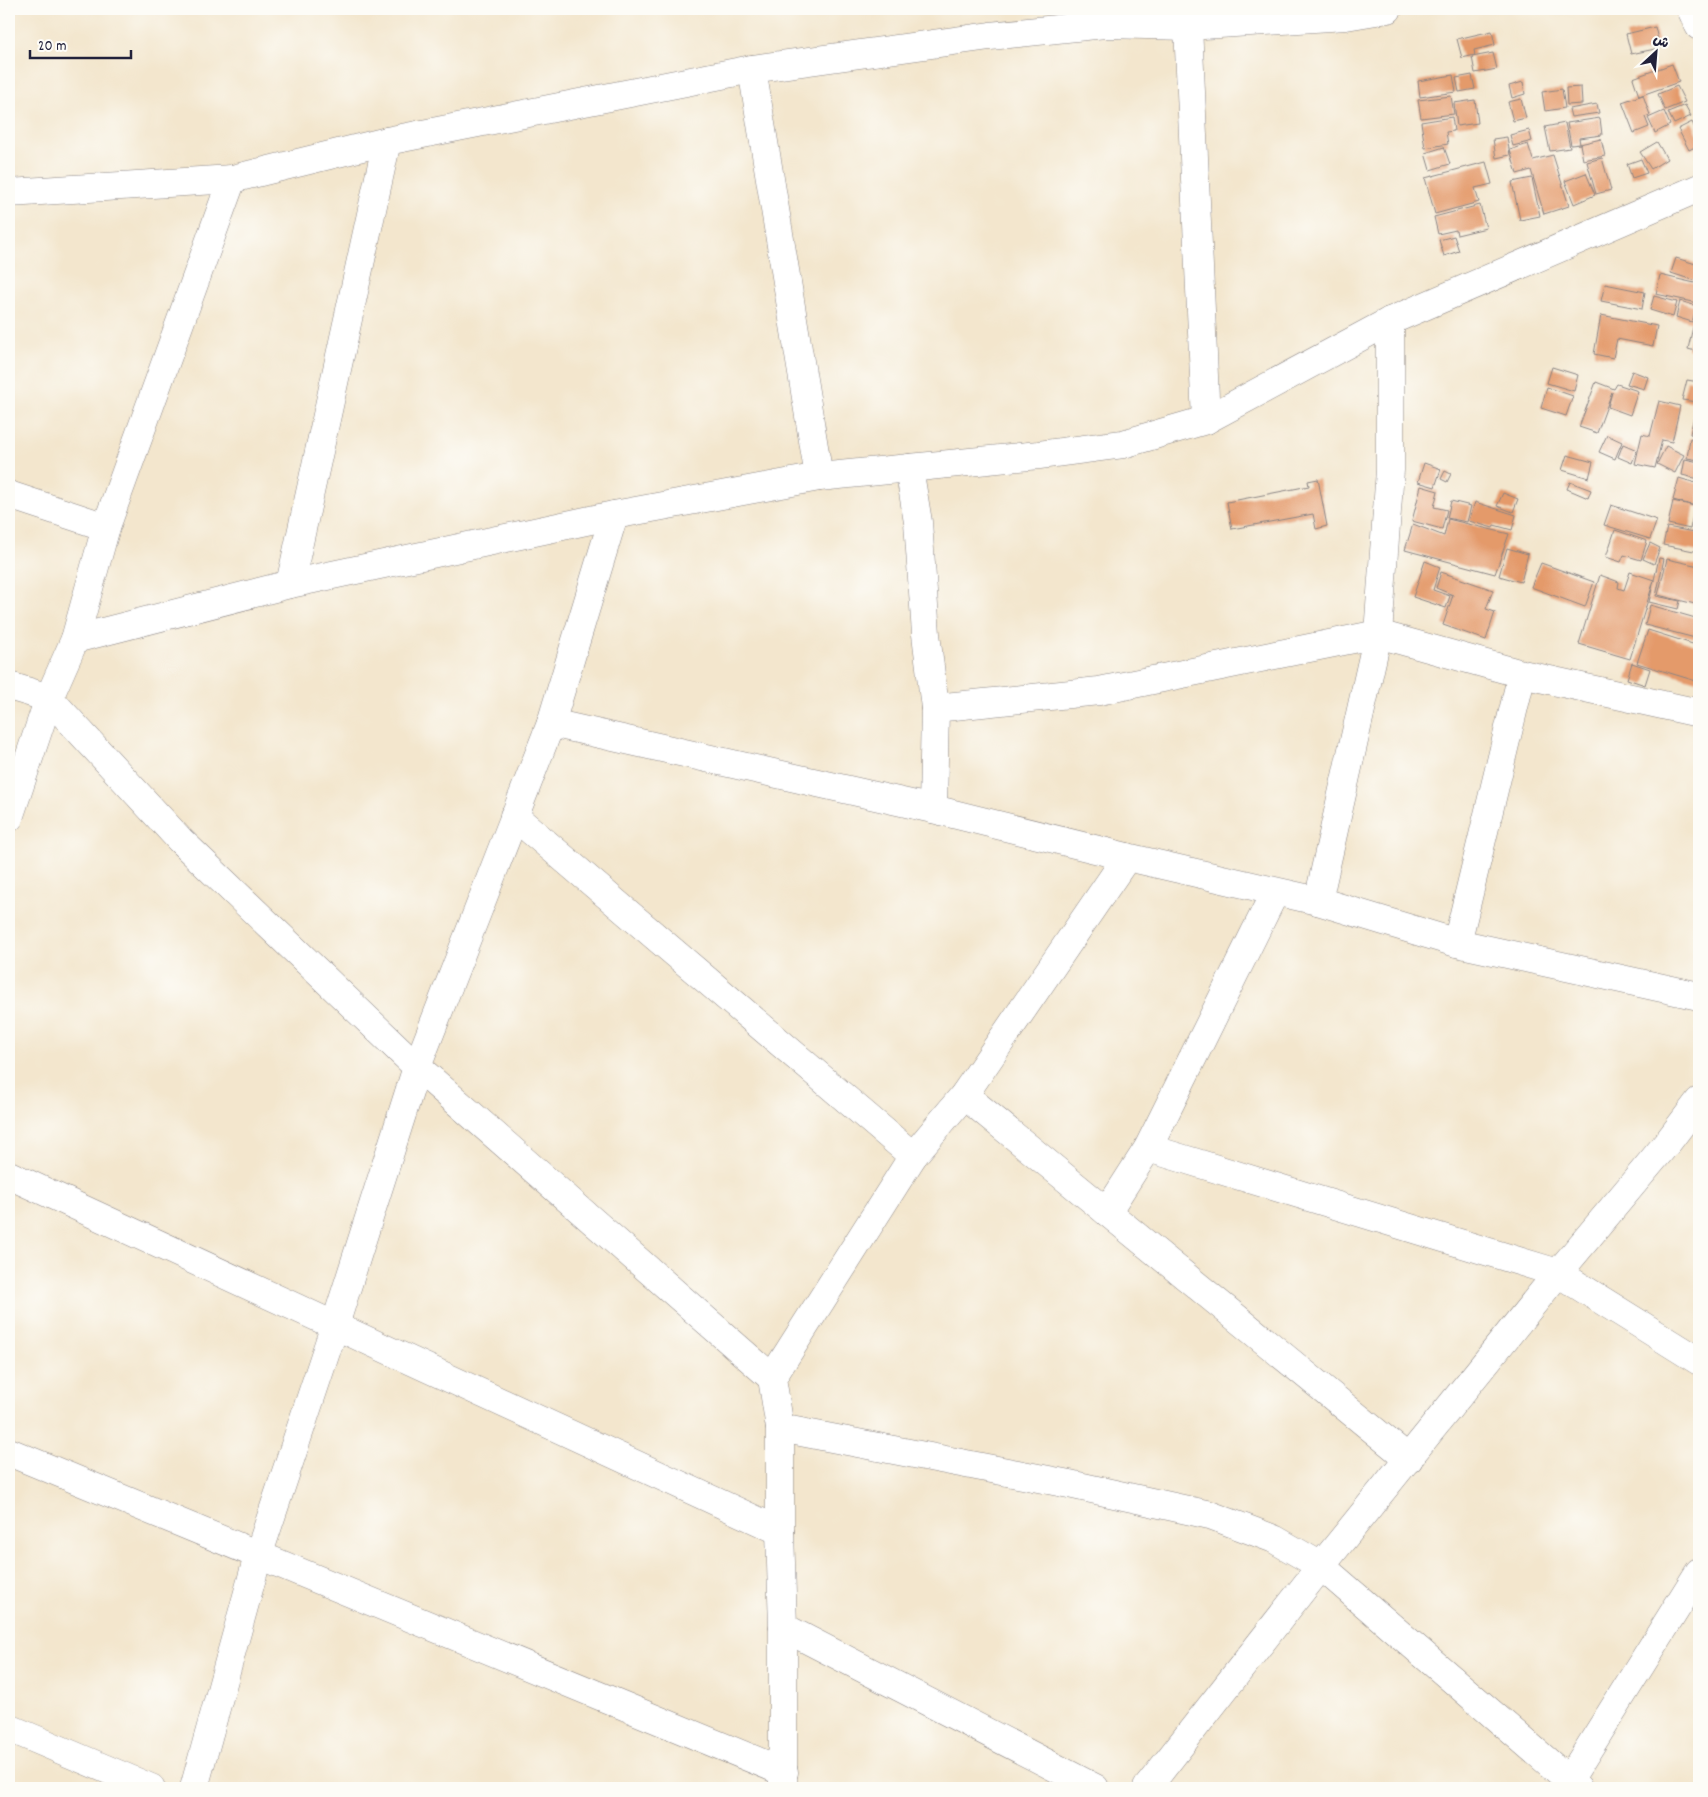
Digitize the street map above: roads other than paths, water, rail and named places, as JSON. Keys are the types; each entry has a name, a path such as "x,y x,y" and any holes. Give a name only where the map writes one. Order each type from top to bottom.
{"street":[{"path":"9,193 232,179 387,141 752,70 990,36 1105,24 1188,26 1346,16 1388,9"},
{"path":"1691,9 1699,26"},
{"path":"1188,26 1206,420"},
{"path":"752,70 819,477"},
{"path":"290,584 387,141"},
{"path":"9,818 49,698 75,639 106,527 232,179"},
{"path":"75,639 290,584 614,515 819,477 1039,455 1122,444 1206,420 1390,321 1699,188"},
{"path":"1318,900 1378,634 1390,470 1390,321"},
{"path":"909,468 918,522 926,634 935,708 933,809"},
{"path":"9,495 106,527"},
{"path":"194,1788 258,1556 335,1325 417,1067 551,723 614,515"},
{"path":"935,708 1099,690 1378,634 1522,674 1699,713"},
{"path":"1457,943 1522,674"},
{"path":"9,686 49,698 180,840 417,1067 772,1378 780,1428 783,1780 9,1452"},
{"path":"551,723 933,809 1274,892 1318,900 1457,943 1698,992"},
{"path":"514,816 912,1156"},
{"path":"772,1378 912,1156 964,1095 1127,857"},
{"path":"1107,1212 1148,1148 1274,892"},
{"path":"964,1095 1409,1459"},
{"path":"1147,1788 1321,1566 1558,1273 1668,1142 1699,1101"},
{"path":"1148,1148 1558,1273 1699,1361"},
{"path":"9,1175 780,1531"},
{"path":"780,1428 1069,1484 1210,1515 1274,1539 1321,1566 1573,1784 1699,1572"},
{"path":"783,1628 1096,1788"},
{"path":"9,1728 151,1788"}]}
